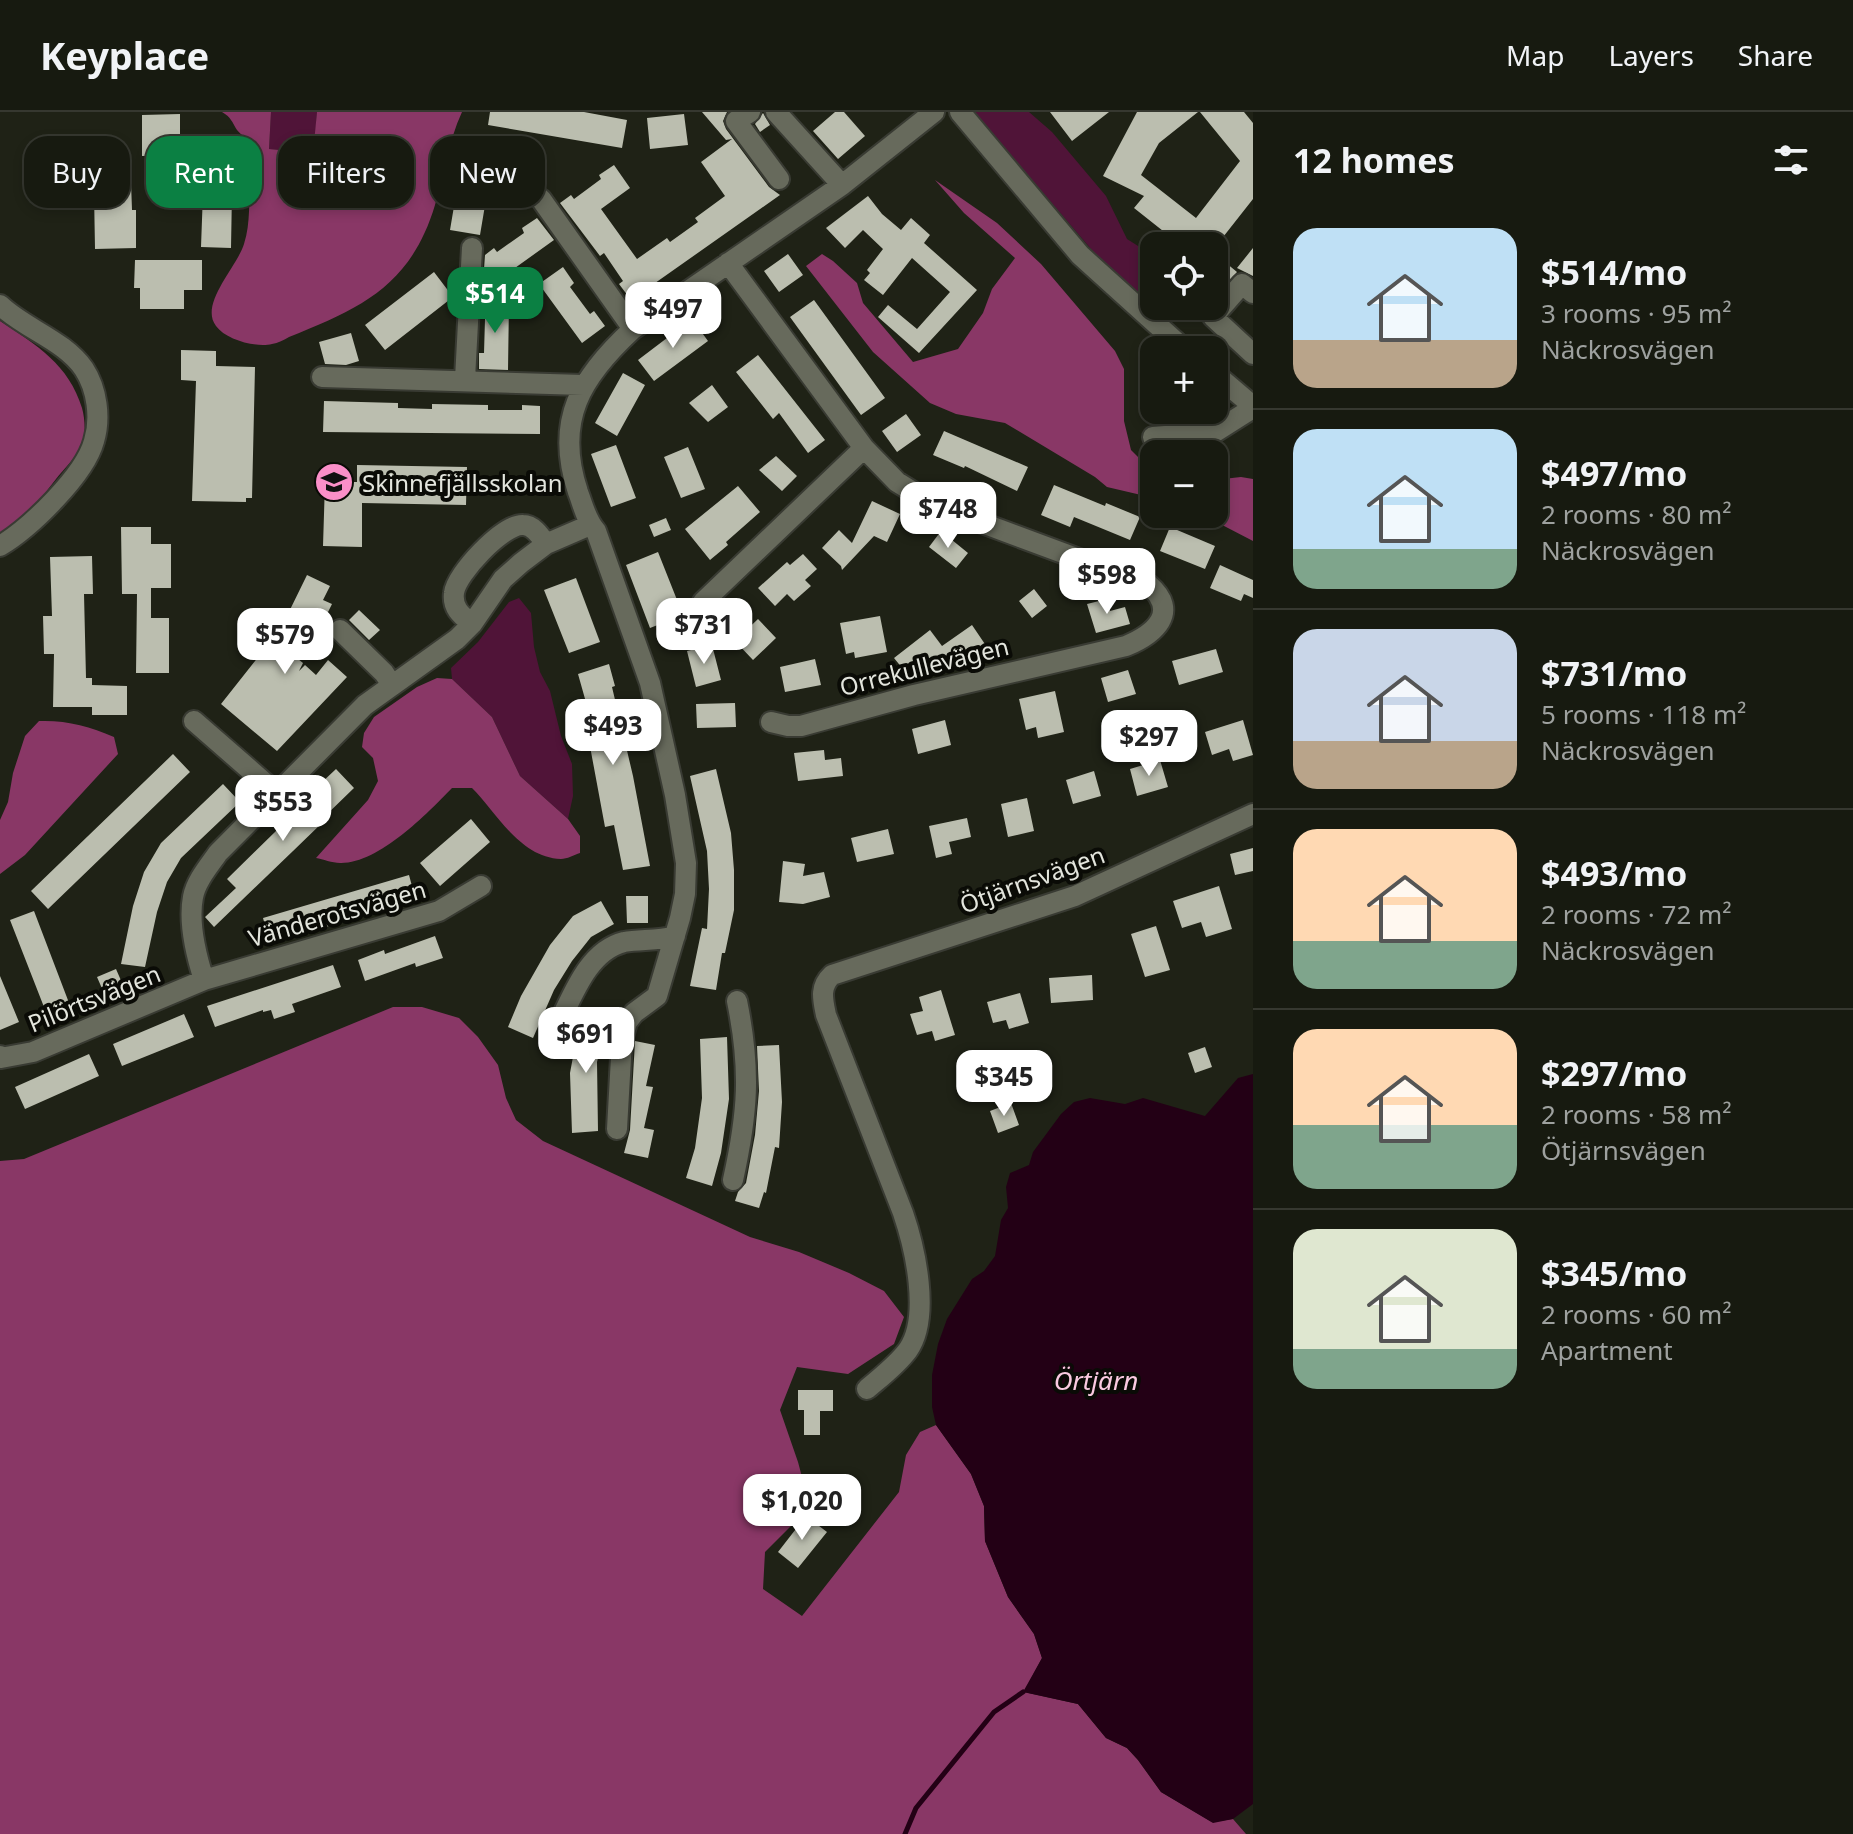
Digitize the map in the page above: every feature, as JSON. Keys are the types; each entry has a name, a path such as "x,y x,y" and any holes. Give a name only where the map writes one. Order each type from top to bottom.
{"street":[{"path":"750,112 736,121 779,179"},
{"path":"617,1129 622,1040 627,1022 634,1013 657,996 685,894 686,863 675,795 650,683 596,531 590,525 574,480 568,448 571,421 583,385 610,350 633,329 842,185 934,112"},
{"path":"960,112 1080,255 1170,336"},
{"path":"780,113 842,185"},
{"path":"545,205 633,329"},
{"path":"465,379 472,248"},
{"name":"Orrekullevägen","path":"728,263 864,448 897,482 923,498 1149,585 1160,595 1164,606 1161,620 1145,638 1126,646 914,695 801,726 771,722"},
{"path":"1253,293 1242,284 1213,317 1253,354"},
{"path":"0,305 15,320 63,348 83,367 97,404 97,422 94,441 85,461 41,514 17,536 0,546"},
{"path":"322,377 583,385"},
{"path":"1153,437 1215,432 1253,407 1228,385"},
{"path":"703,602 864,448"},
{"path":"472,624 457,612 454,591 462,576 490,544 523,524 534,528 546,544"},
{"path":"204,980 197,956 193,895 202,875 218,853 365,705 435,657 472,624 503,579 546,544 590,525"},
{"path":"340,630 384,673 392,685"},
{"path":"194,721 265,783 276,797"},
{"name":"Ötjärnsvägen","path":"867,1389 898,1363 911,1347 918,1316 918,1271 903,1213 826,1015 822,993 825,981 832,975 1075,896 1253,814"},
{"name":"Vänderotsvägen","path":"204,980 439,911 481,886"},
{"path":"558,1025 582,979 594,961 606,951 620,943 658,941 675,936"},
{"name":"Pilörtsvägen","path":"0,1057 33,1052 204,980"},
{"path":"733,1180 744,1128 748,1074 737,1001"}],"shaded area":[{"path":"222,112 271,112 269,149 278,150 278,208 414,208 414,136 315,136 317,112 462,112 453,136 430,136 430,208 434,208 425,232 398,274 361,304 266,345 242,342 227,335 216,326 212,317 216,296 244,244 249,208 262,208 262,136 243,136"},
{"path":"271,112 317,112 315,136 278,136 278,150 269,149"},
{"path":"974,112 1029,112 1052,132 1106,196 1127,239 1140,247 1140,297 1103,263"},
{"path":"935,180 997,223 1041,264 1115,351 1124,369 1124,421 1131,450 1140,459 1140,495 1107,487 1005,423 956,414 930,403 873,352 806,266 822,254 833,261 857,283 863,303 913,362 958,349 983,313 992,289 1015,258 964,213"},
{"path":"0,321 39,348 60,368 76,393 85,426 82,445 74,458 31,510 0,536"},
{"path":"1228,478 1253,479 1253,541 1228,528"},
{"path":"519,598 531,613 540,672 550,691 561,736 572,764 573,796 568,819 520,776 492,717 452,679 451,668 478,642 509,602"},
{"path":"437,678 452,679 492,717 520,776 568,819 580,836 580,853 561,859 533,851 510,832 472,788 452,788 386,847 355,861 340,863 316,858 368,800 378,781 373,758 362,747 364,733 374,717 417,687"},
{"path":"39,721 68,723 105,733 114,737 118,754 25,855 0,874 0,820 8,802 25,736"},
{"path":"393,1007 422,1007 459,1018 478,1037 498,1065 506,1098 516,1120 543,1141 750,1237 799,1252 849,1273 884,1291 904,1317 894,1344 848,1374 797,1367 780,1410 810,1507 765,1552 763,1589 802,1616 899,1492 906,1455 920,1432 936,1425 971,1474 984,1506 985,1541 1008,1597 1034,1634 1042,1658 1024,1692 1078,1704 1106,1738 1127,1748 1161,1792 1212,1822 1233,1819 1246,1834 0,1834 0,1161 24,1159"}],"water":[{"name":"Örtjärn","path":"1253,1074 1253,1804 1233,1819 1213,1823 1161,1792 1127,1748 1106,1738 1078,1704 1023,1692 1042,1658 1034,1634 1008,1597 985,1541 984,1506 971,1474 936,1425 932,1407 932,1375 947,1319 972,1279 984,1271 995,1256 1001,1220 1008,1208 1006,1187 1010,1173 1029,1165 1033,1152 1061,1114 1074,1102 1090,1098 1125,1104 1143,1098 1205,1116 1238,1078"}],"building":[{"path":"490,112 584,112 627,120 622,148 488,125"},
{"path":"702,112 727,112 723,121 726,129 769,187 780,195 631,300 619,284 623,281 604,253 600,256 560,203 571,195 574,199 614,165 630,188 601,209 637,259 667,238 670,242 698,222 695,218 725,196 701,162 732,139 726,140"},
{"path":"835,112 844,112 865,136 838,159 813,131"},
{"path":"1050,112 1109,112 1072,141"},
{"path":"1137,112 1198,112 1159,143 1141,175 1196,218 1240,161 1200,112 1244,112 1253,123 1253,199 1227,232 1164,232 1134,208 1144,196 1103,176"},
{"path":"763,113 770,125 760,132 755,124"},
{"path":"180,114 180,136 146,136 146,156 142,156 142,115"},
{"path":"684,114 688,145 650,149 647,118"},
{"path":"130,153 136,248 95,249 94,208 130,208"},
{"path":"868,196 882,214 901,230 911,218 930,235 924,243 977,290 919,353 878,317 888,305 917,329 950,292 912,258 883,295 864,280 870,273 867,270 883,249 863,230 845,248 826,228"},
{"path":"202,208 232,208 231,248 201,247"},
{"path":"454,208 485,208 480,235 450,230"},
{"path":"537,218 554,240 494,283 484,269 485,255 494,248 497,252 524,233 522,228"},
{"path":"1253,248 1253,276 1237,268"},
{"path":"788,254 803,275 779,292 764,271"},
{"path":"135,260 202,260 202,290 184,290 184,309 140,309 140,288 134,288"},
{"path":"1228,265 1237,272 1228,281"},
{"path":"563,267 574,283 570,287 590,314 594,311 605,326 582,343 539,284"},
{"path":"434,272 453,297 385,350 365,325"},
{"path":"482,300 509,301 508,370 479,369 479,353 484,353"},
{"path":"814,300 885,398 861,415 790,317"},
{"path":"692,319 708,341 654,381 638,360"},
{"path":"351,333 359,361 346,365 325,364 319,342"},
{"path":"181,350 216,351 216,366 255,367 252,498 246,498 246,502 192,501 196,381 181,380"},
{"path":"758,355 825,440 808,453 779,413 773,419 736,372"},
{"path":"623,373 645,385 617,436 595,423"},
{"path":"712,385 728,407 708,422 689,403"},
{"path":"324,401 398,403 398,408 432,409 432,404 488,405 488,410 522,410 522,405 540,406 540,434 323,432"},
{"path":"906,414 921,435 897,452 882,431"},
{"path":"944,431 1028,467 1017,491 965,466 933,455"},
{"path":"616,445 636,498 611,507 591,454"},
{"path":"688,447 705,489 681,498 664,457"},
{"path":"776,456 797,476 782,491 759,470"},
{"path":"357,465 467,467 466,505 362,503 362,547 323,546 325,482 357,482"},
{"path":"1054,485 1140,517 1130,540 1074,517 1070,527 1041,515"},
{"path":"738,486 760,512 710,560 685,529"},
{"path":"872,501 900,514 887,542 874,536 842,570 822,548 839,530 852,543"},
{"path":"666,518 671,530 654,537 649,525"},
{"path":"121,527 151,527 151,544 171,544 171,588 151,588 151,618 169,618 169,673 136,673 137,594 122,594"},
{"path":"1170,528 1215,546 1205,569 1160,551"},
{"path":"941,531 968,553 956,568 929,547"},
{"path":"658,552 683,615 650,628 626,565"},
{"path":"803,554 817,569 805,580 811,586 794,601 787,594 775,606 758,588 787,562 790,565"},
{"path":"92,556 93,594 84,594 86,678 92,678 92,685 127,686 127,715 92,715 92,707 53,707 54,654 44,654 43,616 52,616 50,557"},
{"path":"1220,565 1253,580 1253,598 1244,594 1241,601 1210,588"},
{"path":"307,575 330,586 323,600 332,604 327,614 317,612 309,629 293,649 301,654 298,659 303,663 299,671 305,665 316,675 328,660 347,677 277,751 221,704 259,656 280,622 283,624"},
{"path":"576,578 600,642 569,653 544,590"},
{"path":"1034,589 1047,606 1032,618 1019,601"},
{"path":"1107,599 1110,611 1125,607 1130,624 1096,633 1087,604"},
{"path":"359,610 380,630 369,640 349,620"},
{"path":"880,616 887,652 855,658 854,652 846,654 840,623"},
{"path":"758,619 776,638 753,660 735,641"},
{"path":"972,625 993,656 978,666 966,649 938,672 931,663 911,679 894,658 930,630 942,646"},
{"path":"712,645 721,680 696,687 687,651"},
{"path":"1216,649 1223,672 1179,685 1172,661"},
{"path":"815,659 821,685 785,692 780,667"},
{"path":"609,664 650,866 623,870 614,825 605,827 584,714 589,713 578,674"},
{"path":"1128,670 1136,694 1108,702 1101,678"},
{"path":"1055,691 1064,732 1038,738 1036,727 1026,730 1019,699"},
{"path":"735,703 736,727 697,728 696,704"},
{"path":"945,720 951,745 918,754 912,729"},
{"path":"1243,720 1253,755 1233,761 1229,749 1212,755 1205,732"},
{"path":"824,750 825,760 841,758 843,776 798,781 794,753"},
{"path":"173,754 190,772 48,909 31,891"},
{"path":"1160,760 1168,787 1137,796 1130,769"},
{"path":"336,769 354,788 214,927 205,917 236,888 227,879"},
{"path":"716,769 731,833 734,910 716,990 690,986 702,928 707,929 709,889 707,851 690,776"},
{"path":"1094,771 1101,796 1073,804 1066,780"},
{"path":"223,784 240,802 181,858 167,882 145,967 121,964 133,906 144,872 161,843"},
{"path":"1027,798 1034,831 1008,837 1001,804"},
{"path":"967,818 971,837 949,842 952,854 936,858 929,826"},
{"path":"471,819 490,842 440,886 420,863"},
{"path":"888,829 894,854 857,862 851,838"},
{"path":"1253,848 1253,871 1235,875 1230,854"},
{"path":"783,861 805,864 803,876 824,872 830,897 803,904 779,902"},
{"path":"409,875 416,901 270,943 263,918"},
{"path":"1219,886 1232,929 1206,937 1201,922 1182,928 1173,901"},
{"path":"626,896 648,896 648,923 627,923"},
{"path":"601,901 614,924 591,937 572,961 554,990 533,1038 508,1027 521,996 550,945 573,916"},
{"path":"34,911 74,1016 51,1025 10,920"},
{"path":"1156,926 1170,970 1145,977 1131,934"},
{"path":"435,936 443,958 416,967 415,963 365,981 358,960"},
{"path":"333,965 341,987 292,1004 295,1012 274,1019 271,1010 263,1010 215,1027 207,1006"},
{"path":"116,969 126,992 107,1000 97,977"},
{"path":"1092,975 1093,1000 1051,1003 1049,978"},
{"path":"0,976 19,1022 0,1030"},
{"path":"941,990 955,1035 935,1041 932,1031 917,1035 910,1014 923,1011 919,997"},
{"path":"1020,993 1029,1023 1009,1029 1006,1020 993,1023 987,1002"},
{"path":"184,1014 194,1037 122,1066 113,1044"},
{"path":"581,1014 607,1021 597,1062 598,1131 572,1133 570,1073"},
{"path":"727,1037 729,1099 721,1153 712,1186 686,1178 695,1148 702,1098 700,1039"},
{"path":"635,1041 655,1045 646,1086 653,1087 644,1128 654,1130 648,1158 624,1153 630,1130"},
{"path":"779,1045 782,1102 779,1148 775,1147 766,1193 759,1208 735,1201 746,1183 755,1135 759,1091 757,1046"},
{"path":"1205,1047 1212,1067 1195,1073 1188,1053"},
{"path":"89,1054 99,1076 25,1109 15,1087"},
{"path":"1011,1103 1019,1125 998,1133 990,1111"},
{"path":"798,1390 833,1390 833,1411 820,1411 820,1435 804,1435 804,1410 798,1410"},
{"path":"806,1516 827,1532 798,1568 778,1552"}],"waterway":[{"path":"905,1834 916,1808 994,1712 1023,1692"}],"place":[{"name":"Skinnefjällsskolan","path":"334,482"}]}
